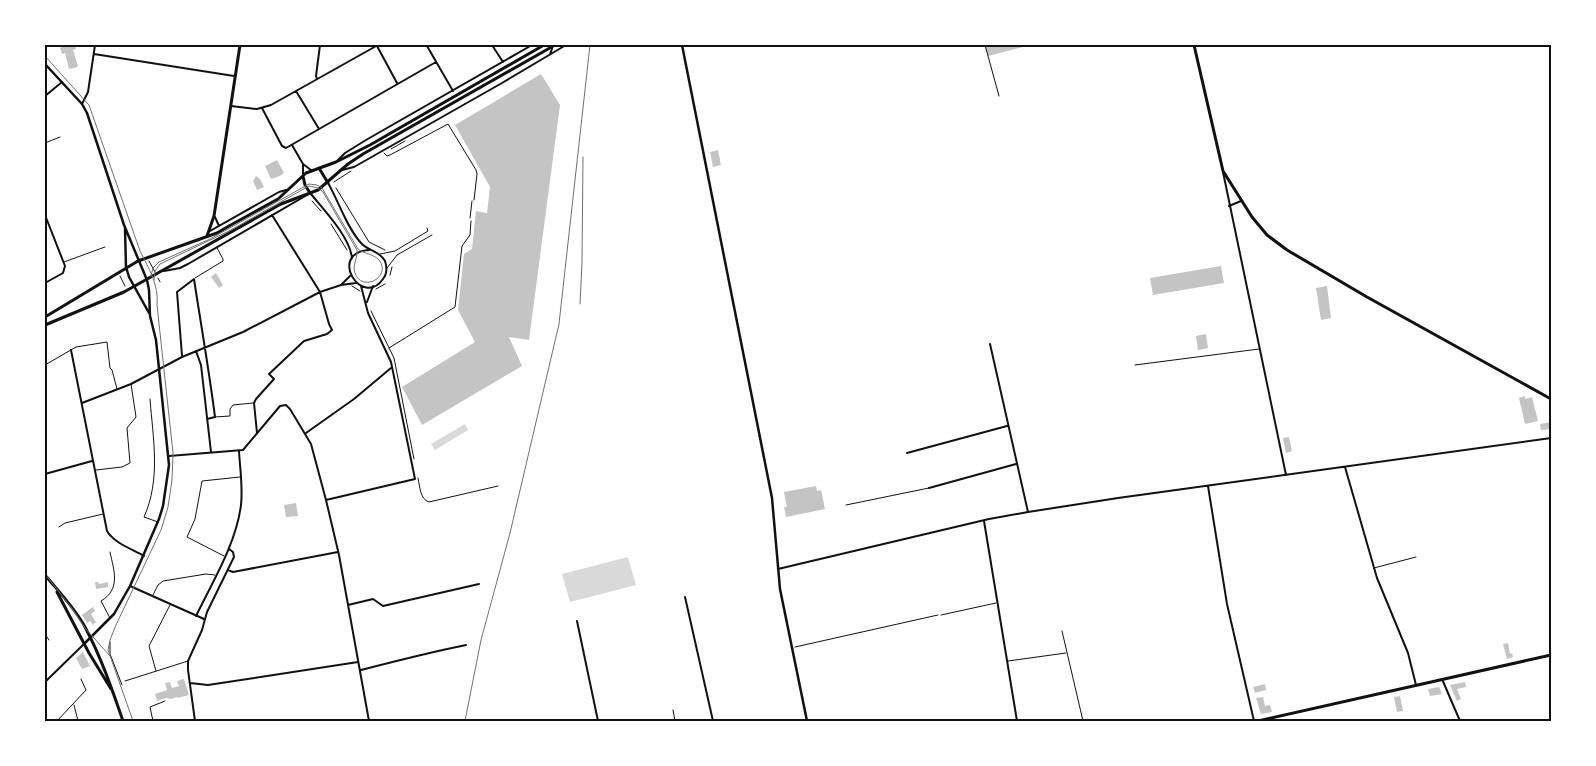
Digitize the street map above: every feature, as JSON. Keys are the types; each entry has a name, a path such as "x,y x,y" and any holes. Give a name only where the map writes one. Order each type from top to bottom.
{"main road":[{"path":"207,237 214,216 240,45"},
{"path":"45,317 138,261 223,230 278,199 311,170 336,162 370,146 544,45"},
{"path":"45,325 134,287 281,204 318,190 363,154 555,45"},
{"path":"1194,45 1223,171 1260,228 1287,250 1551,399"},
{"path":"319,168 328,183"},
{"path":"303,176 305,185 311,193"},
{"path":"45,575 75,611 90,638 104,666 123,721"},
{"path":"57,590 115,696"},
{"path":"1258,721 1551,655"}],"street":[{"path":"82,104 88,92 95,45"},
{"path":"317,79 320,45"},
{"path":"231,106 262,108 378,45 397,84"},
{"path":"492,45 503,62"},
{"path":"336,162 345,152 532,45"},
{"path":"548,55 551,52 551,45"},
{"path":"342,170 354,167 566,45"},
{"path":"682,45 772,498 780,589 807,721"},
{"path":"427,46 453,91"},
{"path":"94,54 236,76"},
{"path":"262,108 282,146 286,148 436,62"},
{"path":"45,64 82,104 124,225 147,280 169,456 168,479 158,523 118,608 45,682"},
{"path":"45,96 62,82"},
{"path":"296,91 319,129"},
{"path":"292,145 303,164 311,170"},
{"path":"303,164 303,176"},
{"path":"1223,171 1286,475"},
{"path":"328,183 360,242 369,250 379,254 384,260 386,268 382,280 373,286 366,304"},
{"path":"210,231 279,192 290,189"},
{"path":"162,271 180,268 311,193 334,222 351,251 351,275 356,283 361,286 373,286"},
{"path":"1229,206 1242,201"},
{"path":"45,215 65,266 63,274 45,283"},
{"path":"257,433 254,403 274,379 269,374 306,340 327,334 332,330 320,292 272,215"},
{"path":"214,216 219,226"},
{"path":"124,225 126,267 134,287 150,316"},
{"path":"352,258 358,253 369,250"},
{"path":"341,285 351,275"},
{"path":"194,279 204,347 209,365 215,417 207,419"},
{"path":"182,357 178,292 194,279"},
{"path":"82,403 131,384 182,357 243,332 320,292 341,285 356,283"},
{"path":"326,500 415,479 392,367 368,313 361,286"},
{"path":"990,344 1007,426 1028,512"},
{"path":"71,350 92,461 109,535 144,556"},
{"path":"196,351 201,365 211,453"},
{"path":"306,433 354,399 392,367"},
{"path":"169,456 239,451 246,448 278,408 284,405 290,409 306,433 326,500 339,556 369,721"},
{"path":"907,453 1007,426"},
{"path":"778,569 984,520 1028,512 1551,438"},
{"path":"196,616 229,549 241,506 239,451"},
{"path":"45,474 92,461"},
{"path":"929,488 1016,464"},
{"path":"1345,468 1374,568 1408,653 1416,685"},
{"path":"1208,486 1227,604 1254,721"},
{"path":"984,520 996,603 1017,721"},
{"path":"195,721 188,661 202,630 204,619 234,554 229,549"},
{"path":"228,570 233,572 338,552"},
{"path":"348,605 372,599 383,606 479,584"},
{"path":"130,586 204,619"},
{"path":"684,597 713,721"},
{"path":"577,621 598,721"},
{"path":"360,670 466,645"},
{"path":"190,683 214,685 359,662"},
{"path":"1442,679 1460,721"}],"lane":[{"path":"985,45 999,96"},
{"path":"45,143 60,137"},
{"path":"471,219 473,201"},
{"path":"379,254 395,251 428,230"},
{"path":"386,268 397,255 432,235"},
{"path":"64,262 105,247"},
{"path":"194,279 223,261 217,247"},
{"path":"45,365 76,347 107,342 110,368 117,389"},
{"path":"1135,365 1259,350"},
{"path":"95,470 122,467 130,463 127,428 136,417 131,384"},
{"path":"150,399 155,472 153,488 144,517 158,523"},
{"path":"215,417 230,416 230,409 233,405 254,403"},
{"path":"225,556 187,537 195,519 202,481 241,476"},
{"path":"846,506 929,488"},
{"path":"59,527 65,523 103,514"},
{"path":"110,552 115,582 109,597 101,601 110,618"},
{"path":"1374,568 1416,557"},
{"path":"153,596 158,585 163,581 206,574 216,575"},
{"path":"941,614 996,603"},
{"path":"156,671 149,646 170,604"},
{"path":"1062,631 1083,721"},
{"path":"45,634 49,640"},
{"path":"1007,662 1067,653"},
{"path":"125,681 188,661"},
{"path":"57,721 86,690 81,679"},
{"path":"153,721 150,707 165,701"},
{"path":"74,704 78,721"},
{"path":"673,710 675,721"}],"path":[{"path":"383,153 389,156 448,124 476,170 473,201"},
{"path":"336,188 369,242 386,250"},
{"path":"312,201 322,212"},
{"path":"389,348 455,307 462,246 470,235 471,219"},
{"path":"330,221 349,254"},
{"path":"149,261 155,272"},
{"path":"390,275 394,264"},
{"path":"120,276 125,286"},
{"path":"158,278 160,282"},
{"path":"373,291 385,284"},
{"path":"352,286 360,291"},
{"path":"370,308 396,366 415,465"},
{"path":"418,475 422,498 429,502 498,486"},
{"path":"792,648 941,614"},
{"path":"110,642 110,654 122,685"}],"shaded area":[{"path":"465,424 468,430 435,450 431,444"},
{"path":"628,557 636,585 570,602 562,574"}],"building":[{"path":"61,45 75,45 76,49 73,50 78,66 69,69 65,53 62,54 60,48 62,47"},
{"path":"985,45 1027,45 1027,46 988,56"},
{"path":"541,74 560,105 529,340 509,337 522,366 422,425 402,387 475,342 458,310 464,254 472,249 476,211 487,213 490,187 455,125"},
{"path":"718,150 721,165 713,167 710,152"},
{"path":"277,160 284,173 271,179 265,166"},
{"path":"256,176 264,187 257,190 253,181"},
{"path":"1221,266 1224,283 1153,295 1150,278"},
{"path":"216,273 223,285 219,288 211,277"},
{"path":"1327,286 1331,318 1321,320 1316,288"},
{"path":"1206,334 1208,348 1198,350 1196,336"},
{"path":"1525,396 1525,399 1532,397 1538,421 1525,424 1519,398"},
{"path":"1551,422 1551,429 1541,430 1540,424"},
{"path":"1289,437 1292,451 1286,453 1283,438"},
{"path":"816,486 817,491 821,490 825,509 786,517 784,507 787,507 784,492"},
{"path":"296,503 298,516 286,517 284,505"},
{"path":"95,582 99,584 108,582 108,587 96,589"},
{"path":"93,607 95,611 91,614 96,622 93,625 90,621 87,623 82,615"},
{"path":"1508,643 1510,654 1512,653 1513,657 1507,659 1503,644"},
{"path":"83,652 90,666 82,669 76,658"},
{"path":"184,679 189,695 157,701 155,694 167,690 165,683 170,682 172,688 179,686 177,681"},
{"path":"1465,682 1466,687 1457,689 1461,699 1457,701 1450,685"},
{"path":"1265,684 1266,690 1255,693 1253,687"},
{"path":"1439,687 1442,694 1430,696 1428,689"},
{"path":"1400,696 1403,711 1397,712 1394,697"},
{"path":"1263,697 1265,706 1270,705 1272,712 1261,714 1256,698"}],"tram line":[{"path":"45,56 89,105 140,251 153,277 157,298 173,453 172,480 168,507 161,530 116,625 108,650 133,721"},
{"path":"151,276 153,268 159,262 210,239 309,184 322,188 358,249 377,258 382,266 382,272 374,280 364,282 359,279 354,270 357,250 323,192 318,188 309,186 229,231 160,264 155,271 154,280"},
{"path":"45,574 85,628 110,656"}],"railway":[{"path":"465,721 481,640 510,533 559,324 590,45"},
{"path":"580,304 583,157"}]}
